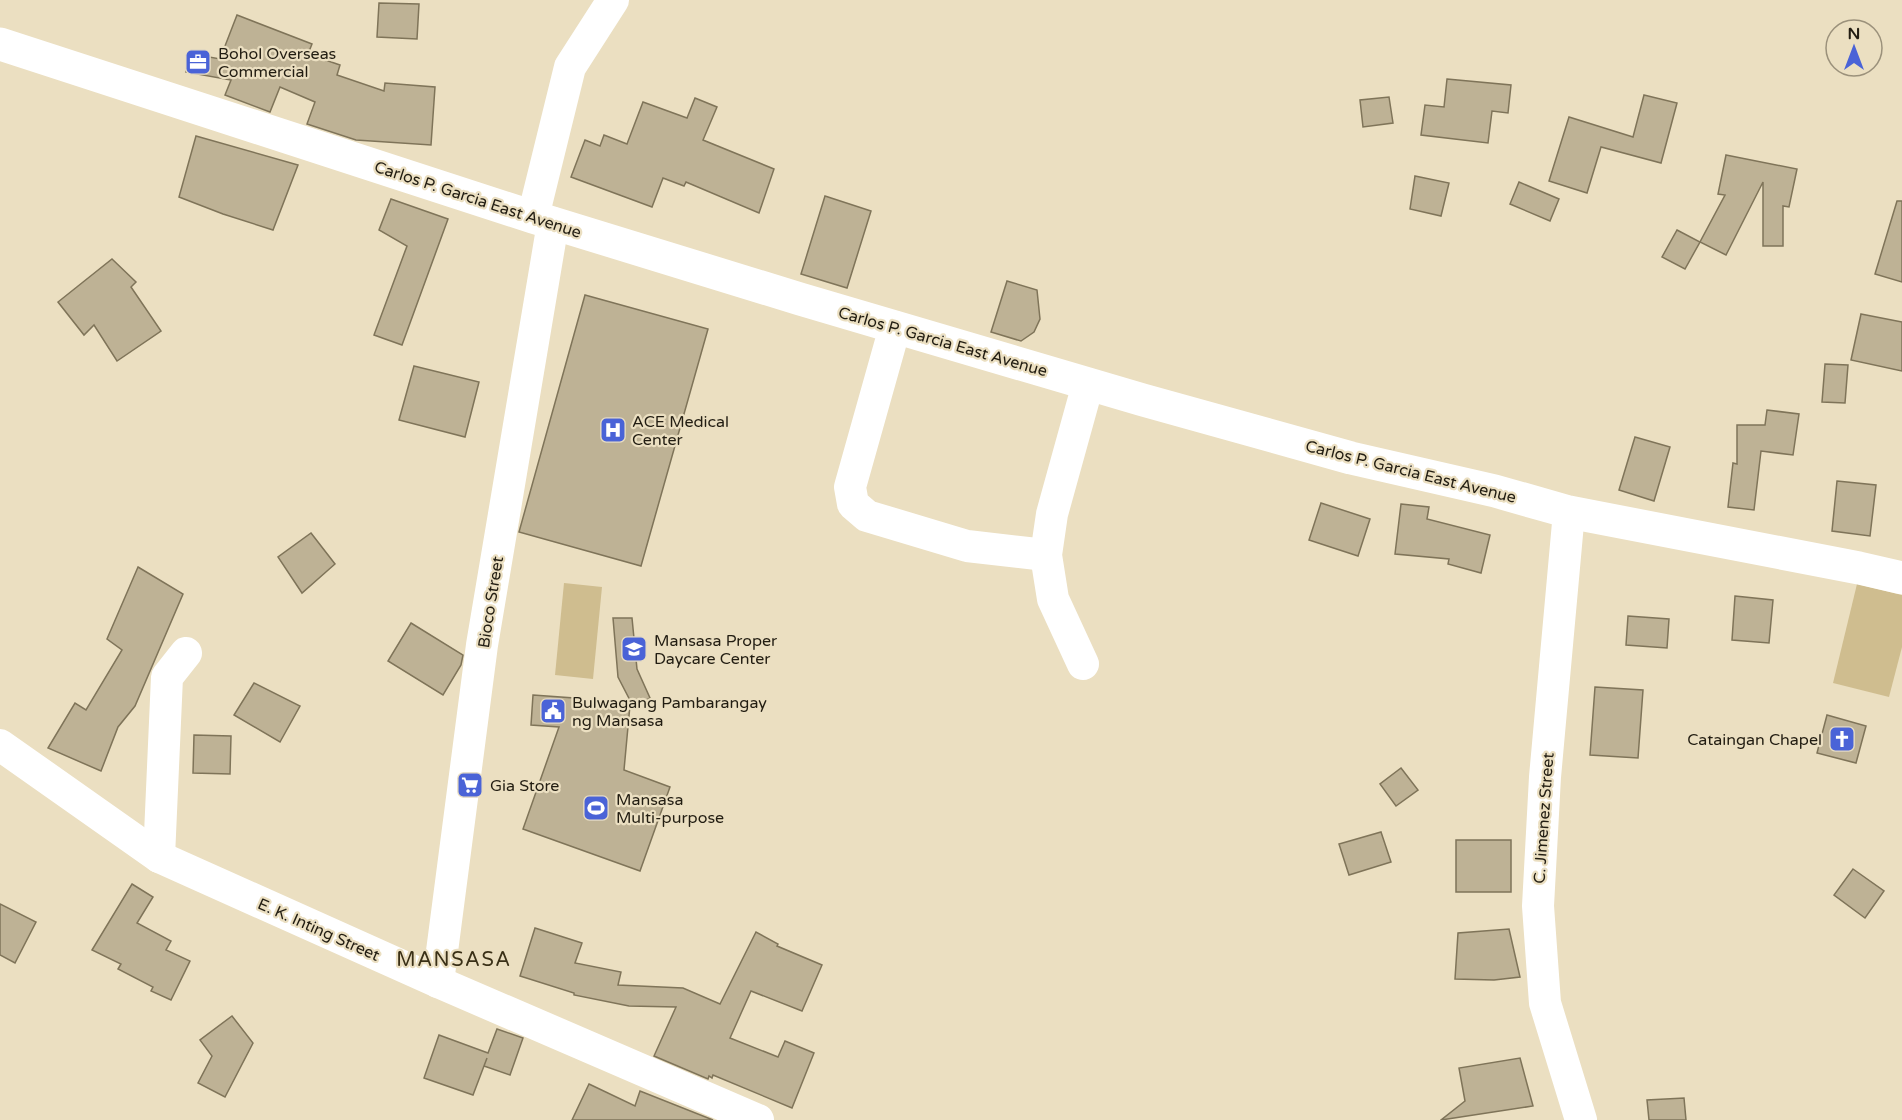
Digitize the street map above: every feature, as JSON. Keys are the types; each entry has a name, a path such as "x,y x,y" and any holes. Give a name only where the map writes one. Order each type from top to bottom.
{"main road":[{"name":"Carlos P. Garcia East Avenue","path":"0,44 543,220 1088,384 1351,458 1495,491 1569,512 1902,578"}],"street":[{"name":"Bioco Street","path":"438,982 482,645 543,220 570,67 613,0"},
{"path":"895,327 850,487 853,504 867,516 967,546 1046,555"},
{"path":"1083,664 1053,598 1046,555 1052,514 1088,384"},
{"name":"C. Jimenez Street","path":"1569,512 1545,777 1538,906 1545,1003 1581,1120"},
{"path":"159,857 167,678 186,653"},
{"name":"E. K. Inting Street","path":"0,745 159,857 438,982 758,1120"}],"shaded area":[{"path":"564,583 602,587 593,679 555,675"},
{"path":"1857,584 1902,595 1902,647 1889,697 1833,683"}],"building":[{"path":"379,3 419,4 417,39 377,37"},
{"path":"237,15 312,44 308,54 340,65 337,75 384,91 385,83 435,87 431,145 356,140 307,124 315,102 280,87 270,112 225,95 231,80 186,72 193,54 220,59"},
{"path":"1447,79 1511,85 1508,113 1492,111 1488,143 1421,135 1425,105 1444,107"},
{"path":"1644,95 1677,103 1661,163 1601,147 1587,193 1549,181 1569,117 1633,137"},
{"path":"1389,97 1393,123 1363,127 1360,100"},
{"path":"695,98 717,107 703,140 774,169 759,213 686,182 684,186 663,178 652,207 571,177 585,140 600,146 604,135 627,144 643,102 687,118"},
{"path":"196,136 298,165 273,230 179,197"},
{"path":"1726,155 1797,169 1789,207 1783,206 1783,246 1763,246 1763,182 1726,255 1700,242 1725,195 1718,194"},
{"path":"1415,176 1449,183 1441,216 1410,209"},
{"path":"1519,182 1559,199 1550,221 1510,204"},
{"path":"825,196 871,211 847,288 801,274"},
{"path":"391,199 448,219 402,345 374,335 407,246 379,230"},
{"path":"1897,201 1902,201 1902,282 1875,274"},
{"path":"1677,230 1700,242 1685,269 1662,257"},
{"path":"112,259 136,282 131,287 161,331 117,361 94,325 84,335 58,302"},
{"path":"1007,281 1037,290 1040,319 1034,332 1021,341 991,332"},
{"name":"ACE Medical Center","path":"585,295 708,329 641,566 519,532"},
{"path":"1861,314 1902,322 1902,371 1851,360"},
{"path":"1825,364 1848,365 1845,403 1822,402"},
{"path":"414,366 479,382 465,437 399,420"},
{"path":"1767,410 1799,414 1793,455 1761,451 1754,510 1728,507 1733,463 1737,464 1737,425 1765,425"},
{"path":"1635,437 1670,447 1654,501 1619,490"},
{"path":"1837,481 1876,485 1870,536 1832,531"},
{"path":"1321,503 1370,519 1358,556 1309,540"},
{"path":"1401,504 1429,507 1427,519 1490,535 1481,573 1448,564 1449,559 1395,554"},
{"path":"311,533 335,564 302,593 278,557"},
{"path":"138,567 183,594 135,706 118,727 101,771 48,748 75,703 86,710 122,650 107,639"},
{"path":"1735,596 1773,600 1769,643 1732,640"},
{"path":"1628,616 1669,619 1667,648 1626,645"},
{"path":"613,618 632,618 637,669 650,698 634,708 618,677"},
{"path":"411,623 463,655 461,665 443,695 388,661"},
{"path":"254,683 300,706 280,742 234,715"},
{"path":"1595,687 1643,690 1638,758 1590,755"},
{"name":"Mansasa Multi-purpose","path":"533,695 630,705 624,770 670,787 640,871 523,829 559,727 531,725"},
{"name":"Cataingan Chapel","path":"1827,715 1866,726 1856,763 1817,753"},
{"path":"194,735 231,736 230,774 193,773"},
{"path":"1401,768 1418,790 1396,806 1380,784"},
{"path":"1381,832 1391,862 1349,875 1339,844"},
{"path":"1456,840 1511,840 1511,892 1456,892"},
{"path":"1853,869 1884,891 1865,918 1834,895"},
{"path":"132,884 153,897 137,923 171,941 166,950 190,961 171,1000 151,991 153,987 118,969 121,964 92,950"},
{"path":"0,904 36,922 15,963 0,955"},
{"path":"535,928 582,943 575,963 621,972 618,985 683,988 720,1004 756,932 778,944 777,946 822,965 802,1011 751,991 730,1038 778,1057 785,1041 814,1053 792,1108 713,1075 708,1079 654,1056 676,1007 629,1006 574,995 574,993 520,976"},
{"path":"1509,929 1520,977 1494,980 1455,979 1458,933"},
{"path":"232,1016 253,1043 225,1097 198,1083 212,1056 200,1040"},
{"path":"497,1029 523,1038 510,1075 484,1066 487,1058 473,1095 424,1078 439,1035 488,1053"},
{"path":"1520,1058 1533,1106 1441,1120 1465,1101 1459,1068"},
{"path":"589,1084 635,1106 640,1091 713,1120 572,1120"},
{"path":"1684,1098 1686,1120 1649,1120 1647,1100"}],"place":[{"name":"Bohol Overseas Commercial","path":"198,62"},
{"name":"ACE Medical Center","path":"613,430"},
{"name":"Mansasa Proper Daycare Center","path":"634,649"},
{"name":"Bulwagang Pambarangay ng Mansasa","path":"553,711"},
{"name":"Cataingan Chapel","path":"1842,739"},
{"name":"Gia Store","path":"470,785"},
{"name":"Mansasa Multi-purpose","path":"596,808"}],"district":[{"name":"MANSASA","path":"454,959"}]}
